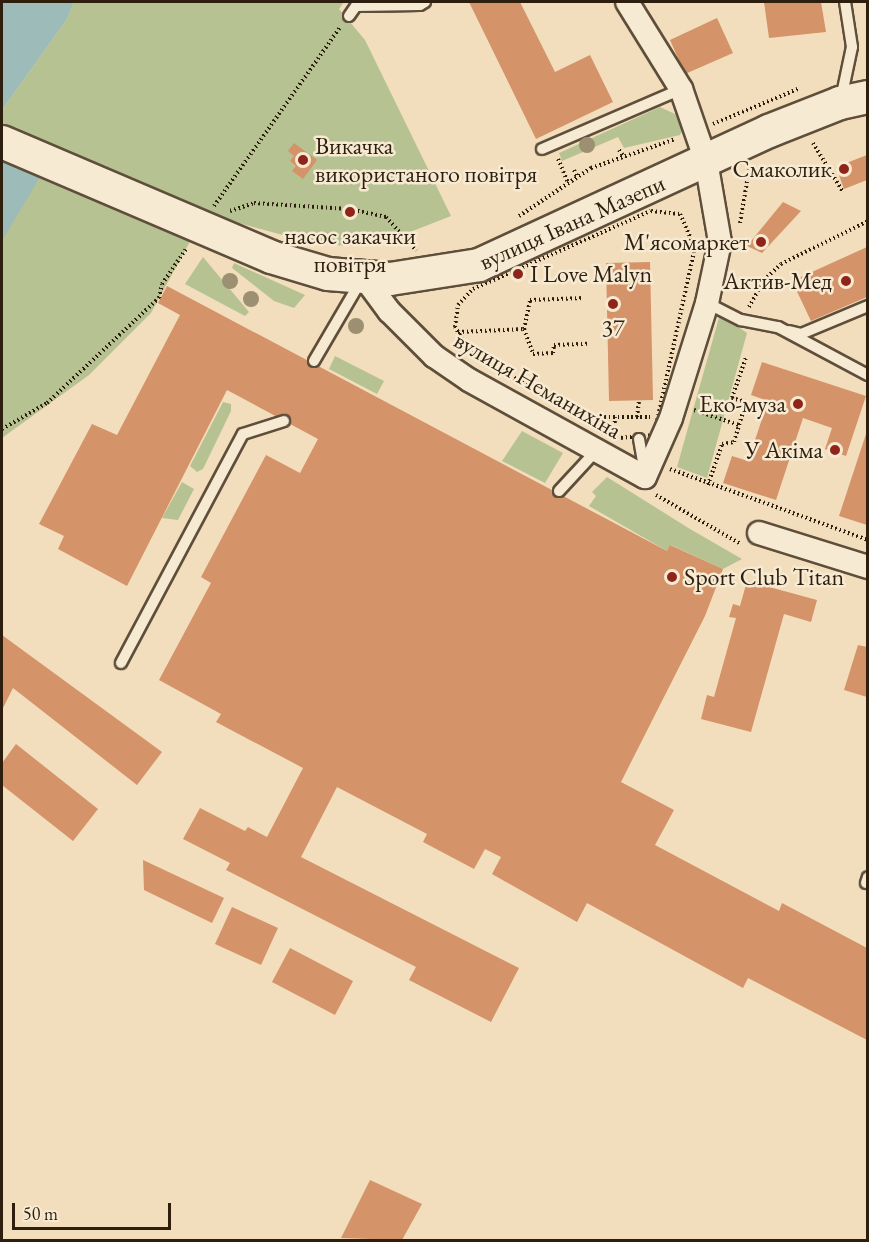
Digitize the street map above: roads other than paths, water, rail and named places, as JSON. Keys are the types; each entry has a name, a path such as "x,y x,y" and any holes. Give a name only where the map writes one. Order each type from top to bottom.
{"main road":[{"name":"вулиця Івана Мазепи","path":"2,142 272,257 328,273 390,279 479,265 706,161 854,100"}],"street":[{"path":"627,2 681,89 706,161 720,242 707,303 648,484"},
{"name":"вулиця Неманихіна","path":"363,276 389,311 434,356 469,380 605,444 648,484"},
{"path":"751,539 867,567"}],"lane":[{"path":"349,16 356,6 420,5 425,2"},
{"path":"845,2 852,47 854,100"},
{"path":"542,149 681,89"},
{"path":"314,361 363,276"},
{"path":"707,303 741,320 801,334 867,306"},
{"path":"778,327 867,375"},
{"path":"122,663 243,434 284,421"},
{"path":"639,439 648,484"},
{"path":"559,491 605,444"}],"water":[{"path":"2,2 74,2 67,19 2,110"},
{"path":"2,129 40,177 2,241"}],"place":[{"name":"Викачка використаного повітря","path":"303,160"},
{"name":"Смаколик","path":"844,169"},
{"name":"насос закачки повітря","path":"350,212"},
{"name":"М'ясомаркет","path":"761,242"},
{"name":"I Love Malyn","path":"518,274"},
{"name":"Актив-Мед","path":"846,281"},
{"name":"37","path":"613,304"},
{"name":"Еко-муза","path":"798,404"},
{"name":"У Акіма","path":"835,450"},
{"name":"Sport Club Titan","path":"672,577"}]}
